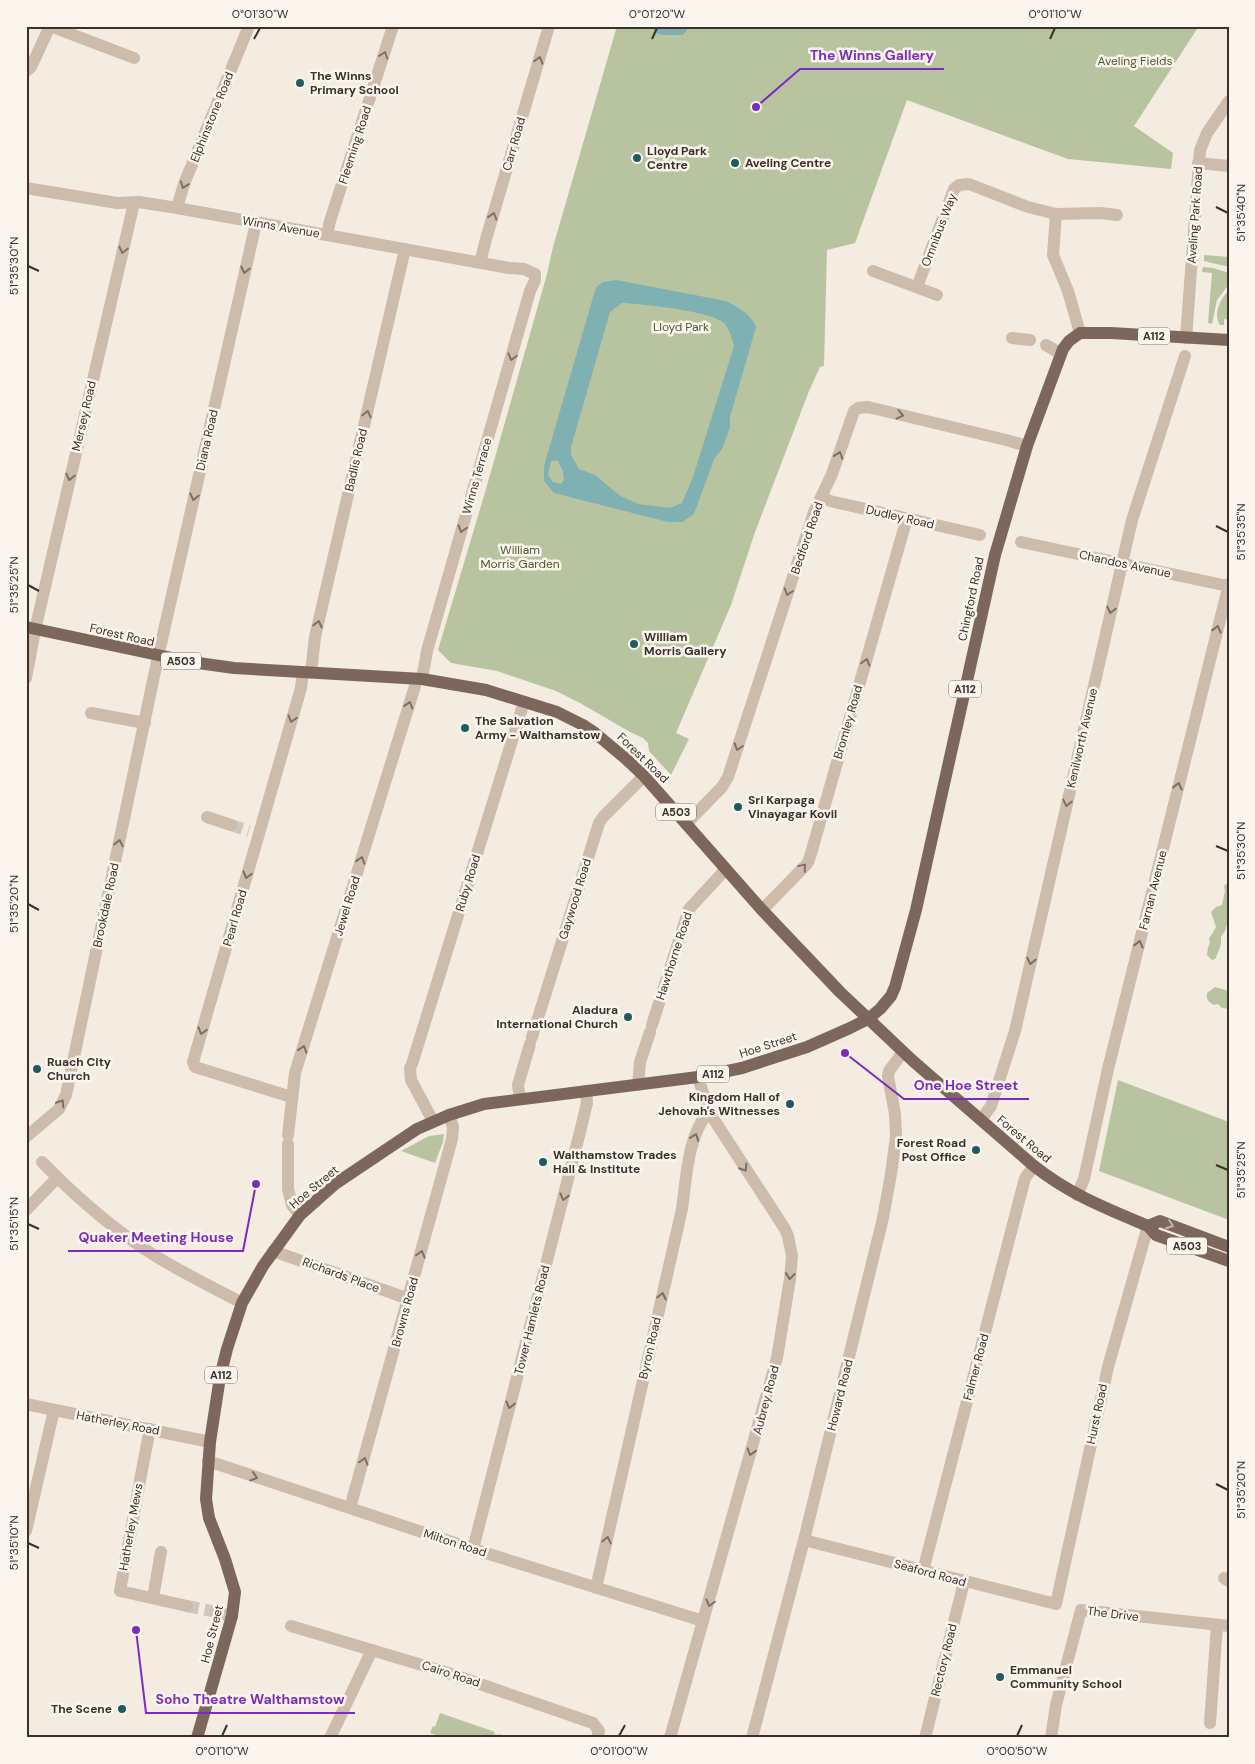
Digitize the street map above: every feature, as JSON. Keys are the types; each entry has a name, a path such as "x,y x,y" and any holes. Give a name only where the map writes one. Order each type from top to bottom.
{"main road":[{"name":"A112","path":"1080,332 1229,340"},
{"name":"Chingford Road","path":"868,1019 891,996 901,966 917,907 995,554 1027,446 1061,354 1069,341 1080,332"},
{"name":"Forest Road","path":"31,628 158,657 234,668 419,679 470,687 557,712 583,724 626,758 644,776 726,869 766,906 868,1019 899,1057 981,1120 1051,1179 1077,1195 1148,1226 1156,1235 1229,1261"},
{"name":"Hoe Street","path":"197,1738 232,1616 235,1587 209,1518 206,1499 210,1442 220,1377 226,1349 242,1303 258,1273 300,1215 335,1184 417,1129 449,1115 484,1104 698,1077 742,1068 777,1058 829,1039 868,1019"},
{"name":"Forest Road","path":"1148,1226 1160,1221 1229,1247"}],"street":[{"path":"26,71 31,68 50,26 134,58"},
{"name":"Elphinstone Road","path":"177,208 184,184 249,26"},
{"name":"Fleeming Road","path":"327,235 394,26"},
{"name":"Carr Road","path":"480,263 549,26"},
{"name":"Aveling Park Road","path":"1186,338 1198,163 1203,141 1229,101"},
{"path":"1198,163 1229,166"},
{"name":"Omnibus Way","path":"917,287 954,189 959,185 969,184 1028,207 1056,214 1100,213 1117,215"},
{"name":"Winns Avenue","path":"26,188 117,203 177,208 516,270 529,270 535,274"},
{"name":"Mersey Road","path":"26,678 31,628 134,203"},
{"path":"1056,214 1053,255 1068,291 1080,332"},
{"name":"Diana Road","path":"158,657 256,223"},
{"name":"Badlis Road","path":"307,672 405,249"},
{"path":"872,271 938,295"},
{"name":"Winns Terrace","path":"419,679 530,291 535,280 535,274"},
{"path":"1012,338 1030,340"},
{"path":"1046,345 1061,354"},
{"name":"Kenilworth Avenue","path":"981,1120 991,1106 1015,1031 1132,520 1184,356"},
{"name":"Bedford Road","path":"686,824 722,788 728,777 814,512 832,474 854,412 862,406 1027,446"},
{"name":"Dudley Road","path":"822,497 830,501 980,535"},
{"name":"Bromley Road","path":"766,906 807,864 810,857 907,518"},
{"name":"Chandos Avenue","path":"1021,542 1228,585"},
{"name":"Farnan Avenue","path":"1077,1195 1086,1173 1104,1086 1228,585"},
{"name":"Brookdale Road","path":"26,1137 59,1109 66,1094 158,657"},
{"name":"Pearl Road","path":"292,1096 195,1067 192,1062 254,832 307,672"},
{"name":"Jewel Road","path":"300,1215 292,1205 288,1189 288,1140 295,1073 412,696 419,679"},
{"name":"Ruby Road","path":"433,1121 411,1080 411,1066 524,702"},
{"path":"91,713 144,724"},
{"name":"Gaywood Road","path":"520,1099 518,1085 599,824 603,816 644,776"},
{"path":"207,817 231,825"},
{"name":"Hawthorne Road","path":"638,1085 640,1062 689,909 726,869"},
{"name":"Howard Road","path":"752,1738 804,1540 886,1203 896,1136 895,1114 888,1076 899,1057"},
{"name":"Aubrey Road","path":"670,1738 699,1642 703,1621 778,1358 792,1256 788,1236 784,1229 709,1112 698,1077"},
{"name":"Tower Hamlets Road","path":"473,1549 580,1132 586,1103 586,1091"},
{"name":"Byron Road","path":"596,1588 682,1209 694,1136 702,1119 709,1112"},
{"name":"Browns Road","path":"350,1508 452,1139 453,1127 449,1115"},
{"path":"42,1162 95,1212 128,1237 185,1273 242,1303"},
{"name":"Falmer Road","path":"923,1571 1025,1178 1034,1166"},
{"path":"26,1210 57,1178"},
{"name":"Hurst Road","path":"1056,1604 1108,1367 1148,1226"},
{"name":"Richards Place","path":"273,1251 409,1299"},
{"name":"Hatherley Road","path":"26,1404 210,1442"},
{"path":"26,1531 54,1410"},
{"name":"Hatherley Mews","path":"150,1430 120,1591 187,1606"},
{"name":"Milton Road","path":"208,1461 473,1549 703,1621"},
{"name":"Seaford Road","path":"804,1540 1056,1604"},
{"path":"153,1598 161,1552"},
{"name":"Rectory Road","path":"924,1738 964,1582"},
{"name":"The Drive","path":"1051,1738 1056,1705 1081,1610 1223,1625 1210,1724"},
{"path":"216,1612 232,1616"},
{"name":"Cairo Road","path":"291,1626 442,1671 593,1724 599,1731 597,1738"},
{"path":"330,1738 372,1650"}],"green space":[{"name":"Lloyd Park","path":"617,26 1199,26 1134,126 1173,153 1171,169 1068,159 907,100 855,243 827,250 824,366 820,367 809,391 755,532 731,605 676,733 689,739 671,775 649,751 648,743 643,738 580,703 556,691 497,671 451,663 438,650 486,489"},
{"path":"1204,255 1229,257 1229,267 1204,261"},
{"path":"1203,267 1229,273 1229,284 1217,300 1212,324 1208,323 1212,273 1202,272"},
{"path":"1227,292 1229,294 1229,320 1224,319 1224,325 1220,325 1217,312"},
{"path":"1229,884 1229,917 1221,937 1218,953 1215,959 1212,960 1207,955 1209,939 1216,927 1211,912 1216,907 1222,905 1225,891 1224,886"},
{"path":"1215,987 1229,991 1229,1009 1222,1008 1218,1004 1214,1005 1208,1000 1207,993"},
{"path":"1118,1080 1229,1122 1229,1220 1099,1171"},
{"path":"444,1134 435,1163 401,1151 429,1136"},
{"path":"440,1713 509,1738 443,1738 430,1733 433,1726 435,1727"}],"water":[{"path":"652,26 686,26 687,30 683,35 662,35 656,33"},
{"path":"616,280 726,301 747,314 756,327 730,417 730,427 722,449 714,459 694,514 682,522 668,522 554,493 544,481 544,466 596,287 603,282","holes":["622,303 677,309 718,319 727,326 734,346 693,477 682,503 670,508 638,504 619,495 595,475 579,469 571,455 571,447 610,312","551,461 558,461 563,471 564,480 561,484 553,482 548,475"]}],"tunnel":[{"path":"231,825 249,831"},
{"path":"187,1606 216,1612"}],"place":[{"name":"The Winns Primary School","path":"300,83"},
{"name":"The Winns Gallery","path":"756,107"},
{"name":"Lloyd Park Centre","path":"637,158"},
{"name":"Aveling Centre","path":"735,163"},
{"name":"William Morris Gallery","path":"634,644"},
{"name":"The Salvation Army - Walthamstow","path":"465,728"},
{"name":"Sri Karpaga Vinayagar Kovil","path":"738,807"},
{"name":"Aladura International Church","path":"628,1017"},
{"name":"One Hoe Street","path":"845,1053"},
{"name":"Ruach City Church","path":"37,1069"},
{"name":"Kingdom Hall of Jehovah's Witnesses","path":"790,1104"},
{"name":"Forest Road Post Office","path":"976,1150"},
{"name":"Walthamstow Trades Hall & Institute","path":"543,1162"},
{"name":"Quaker Meeting House","path":"256,1184"},
{"name":"Soho Theatre Walthamstow","path":"136,1630"},
{"name":"Emmanuel Community School","path":"1000,1677"},
{"name":"The Scene","path":"122,1709"}],"park label":[{"name":"Aveling Fields","path":"1135,61"},
{"name":"William Morris Garden","path":"520,557"}]}
